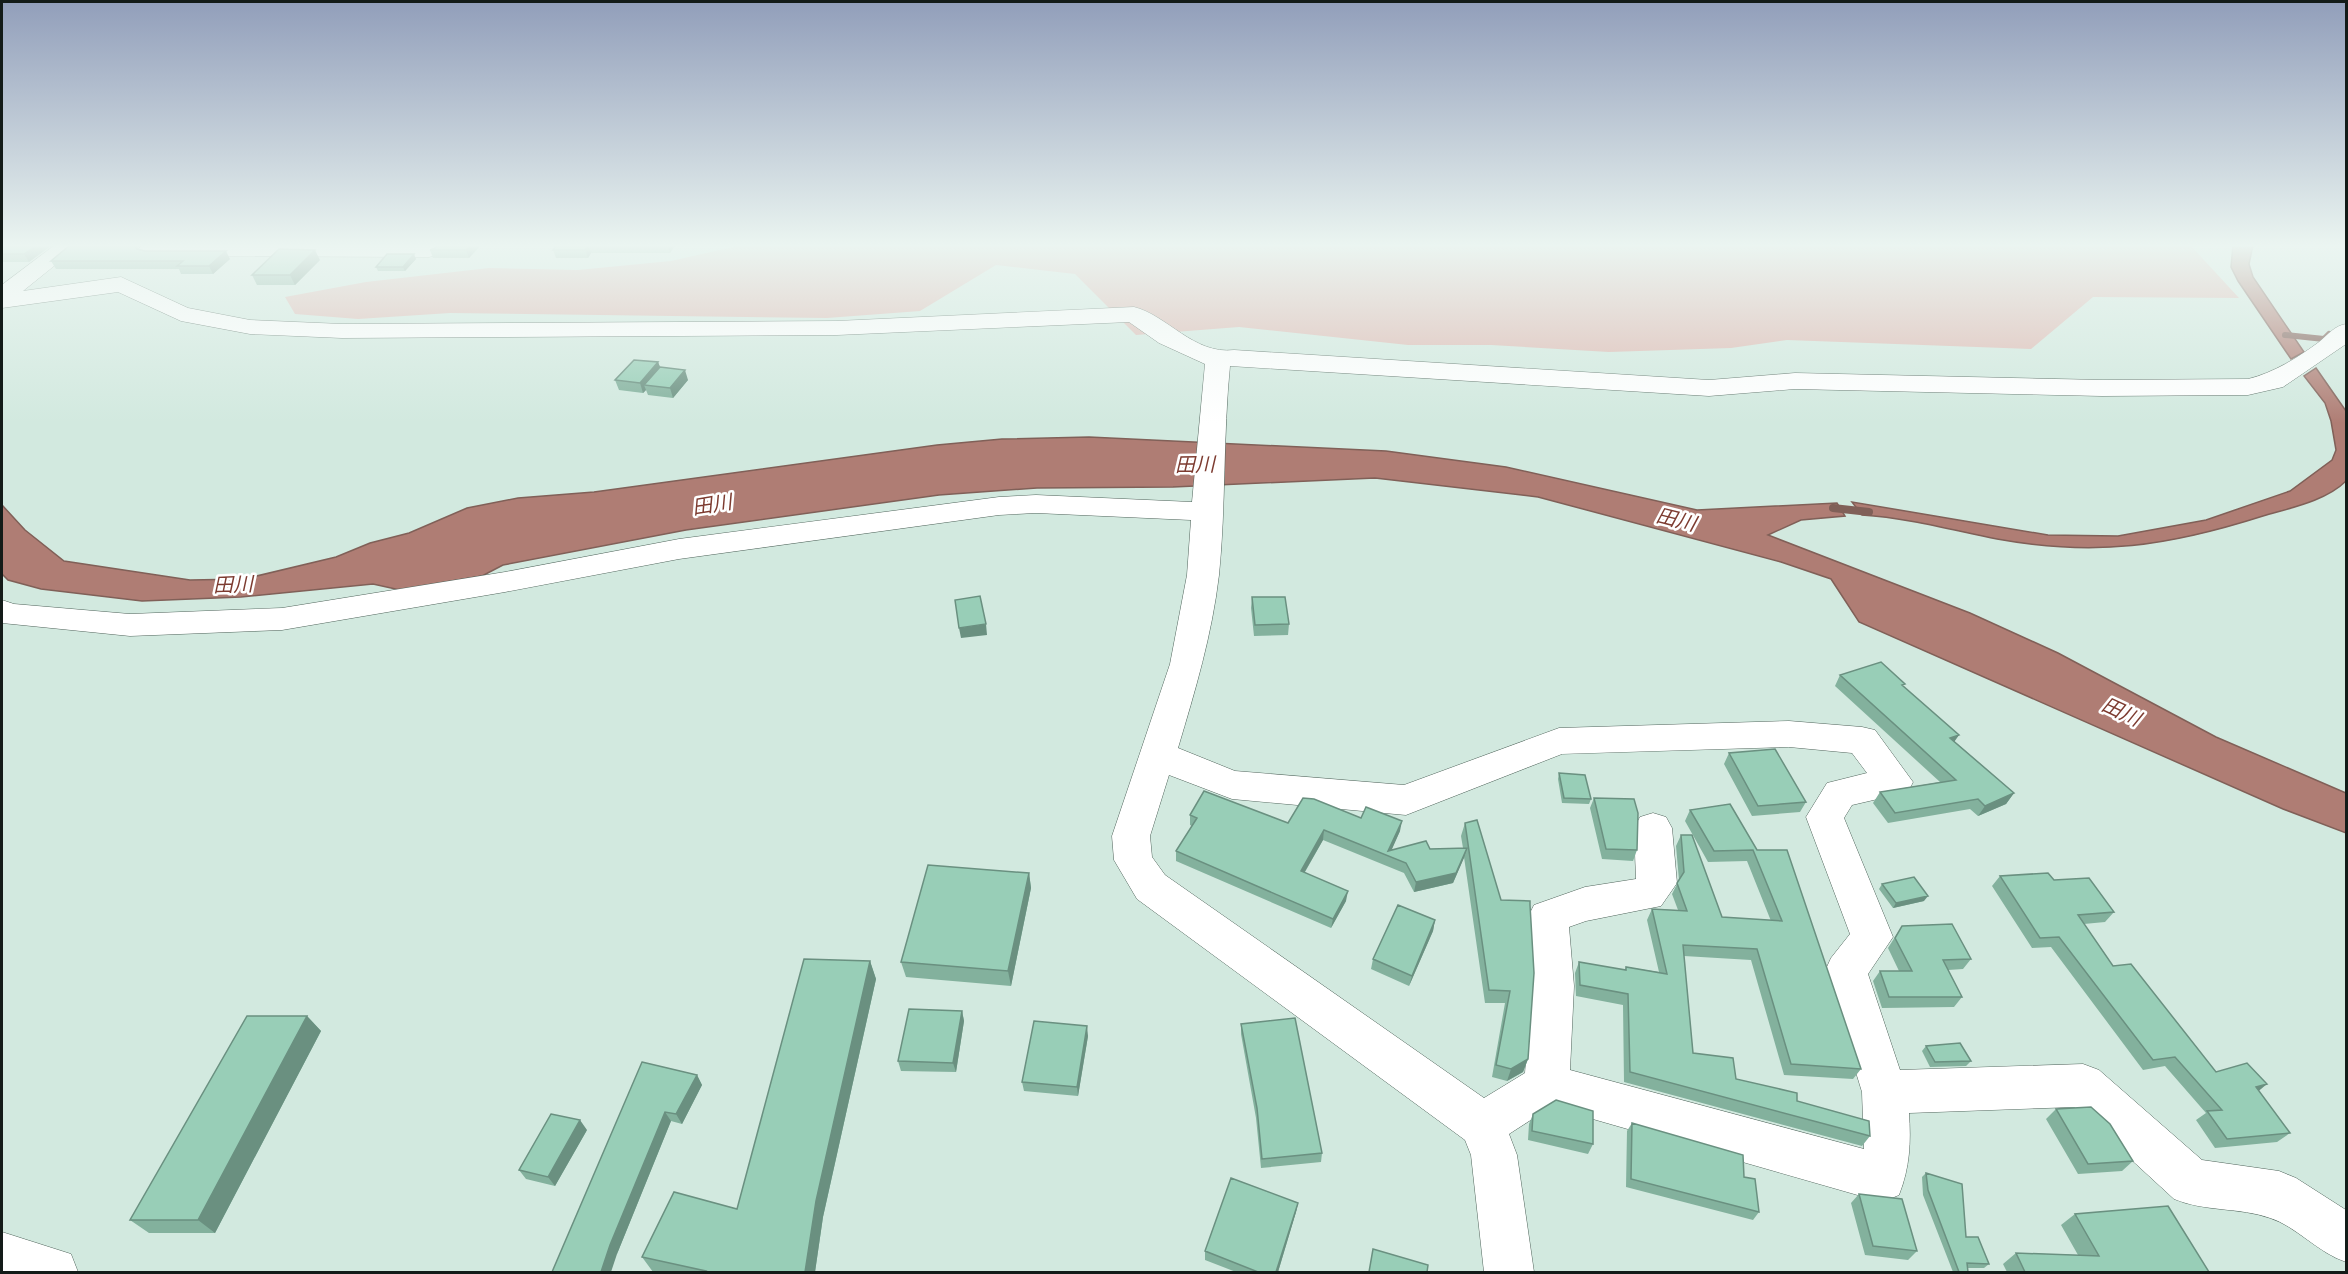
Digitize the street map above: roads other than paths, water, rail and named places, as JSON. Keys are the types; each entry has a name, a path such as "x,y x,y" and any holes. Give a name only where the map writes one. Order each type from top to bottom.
{"street":[{"path":"162,304 181,314 249,327 342,331 837,328 1134,314 1168,338 1218,360 1234,358 1708,388 1795,381 2091,388 2248,387 2274,381 2327,348 2346,331"},
{"path":"1218,360 1211,423 1203,575 1187,664 1131,836 1133,860 1151,887 1459,1106 1482,1125 1494,1155 1509,1272"},
{"path":"2,611 7,614 129,625 282,619 506,582 679,549 999,506 1036,504 1207,509"},
{"path":"1157,755 1232,785 1406,800 1559,741 1788,734 1862,740 1895,782 1840,793 1825,817 1872,937 1846,971 1885,1092 1888,1144 1882,1178 1547,1085 1482,1125"},
{"path":"1547,1085 1553,986 1548,917 1584,904 1647,894 1657,882 1653,828"},
{"path":"1885,1092 2083,1085 2191,1182 2279,1195 2346,1238"},
{"path":"2,1257 52,1272"}],"water":[{"path":"2254,304 2272,304 2304,352 2291,359"},
{"path":"2316,368 2346,411 2346,481 2318,499 2229,526 2196,535 2132,546 2067,547 1997,539 1913,522 1862,515 1852,502 2048,535 2118,536 2206,520 2290,491 2332,460 2336,450 2325,403 2304,376"},
{"name":"田川","path":"1089,437 1386,451 1506,467 1697,510 1837,503 1845,516 1801,520 1768,535 1970,613 2058,653 2216,737 2346,793 2346,833 2283,809 1859,622 1831,579 1781,562 1538,497 1375,478 1173,487 1037,488 939,495 686,530 503,565 482,576 400,590 373,584 241,597 142,601 41,589 8,580 2,574 2,505 25,530 64,561 190,580 244,579 336,557 370,543 409,533 467,508 518,498 594,492 937,445 1002,439"}],"waterway":[{"path":"2285,335 2324,339 2329,334"},
{"path":"1833,508 1869,512"}]}
